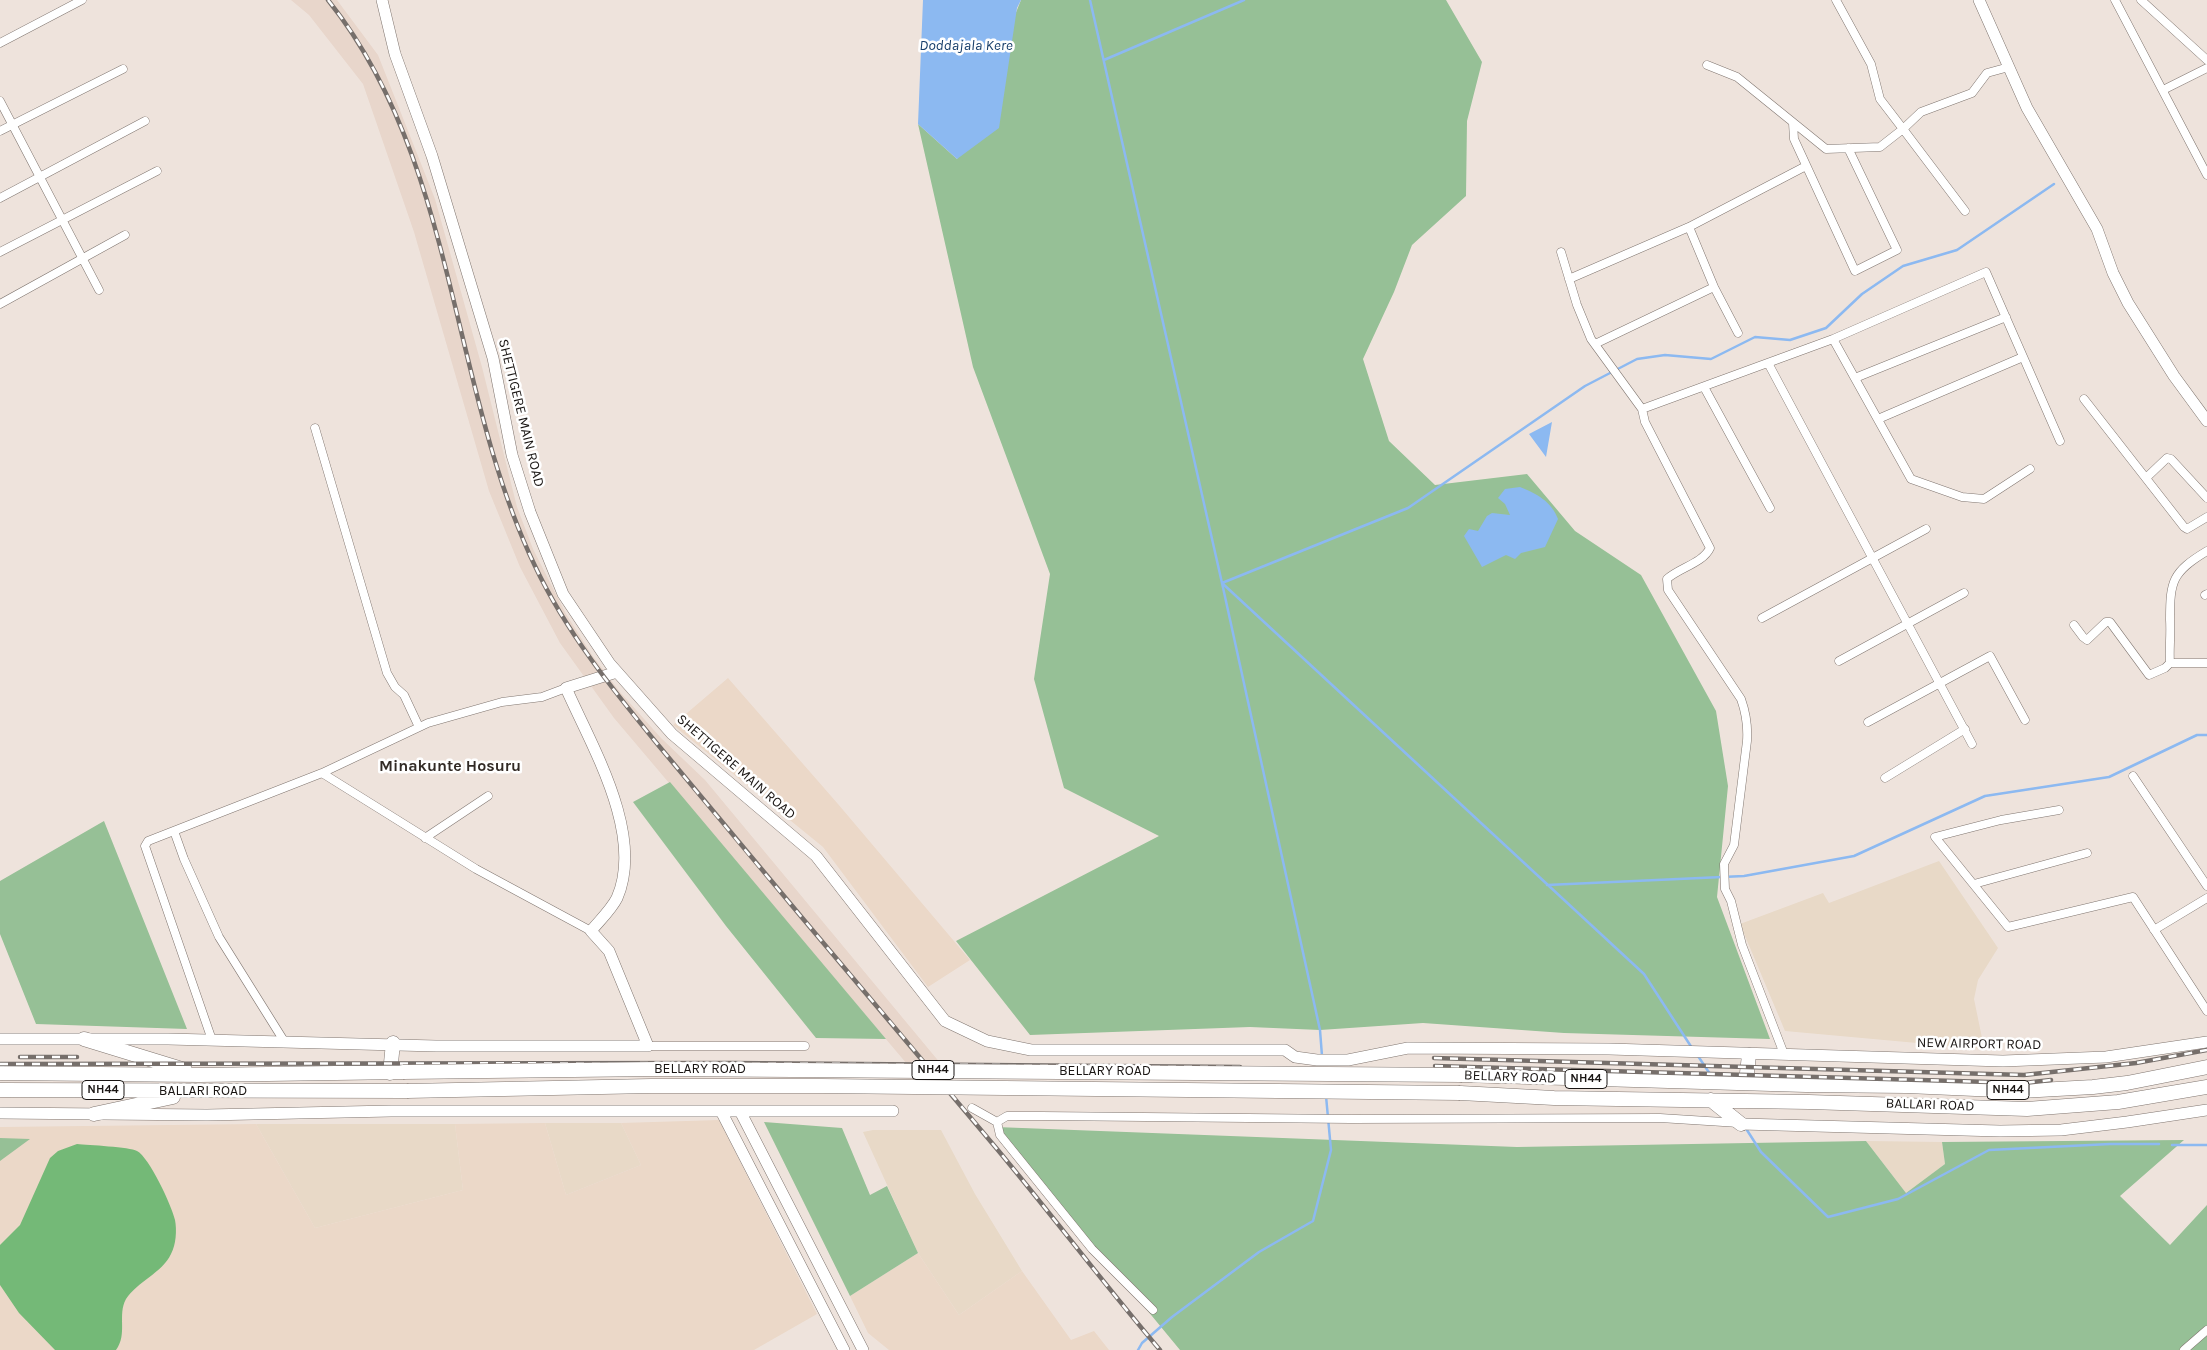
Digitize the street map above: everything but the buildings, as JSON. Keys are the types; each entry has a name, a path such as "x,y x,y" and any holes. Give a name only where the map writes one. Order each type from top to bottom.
{"highway":[{"path":"84,1039 200,1075"},
{"path":"393,1043 397,1073"},
{"path":"1746,1082 1749,1055"},
{"name":"BALLARI ROAD","path":"1806,1085 2055,1090 2127,1083 2207,1067"},
{"name":"BELLARY ROAD","path":"397,1073 668,1069 1462,1075 1806,1085"},
{"name":"BALLARI ROAD","path":"0,1073 200,1075 397,1073"},
{"name":"BELLARY ROAD","path":"407,1091 651,1086 831,1086 1460,1093 1554,1098 1722,1100"},
{"name":"BALLARI ROAD","path":"1722,1100 2026,1109 2118,1102 2207,1086"},
{"name":"BALLARI ROAD","path":"0,1090 407,1091"},
{"path":"94,1114 206,1091"},
{"path":"1722,1100 1743,1124"}],"street":[{"path":"0,43 82,0"},
{"name":"SHETTIGERE MAIN ROAD","path":"382,0 396,54 432,156 493,358 512,455 530,512 563,594 617,672 672,734 816,856 945,1021 987,1040 1031,1050 1285,1050 1295,1056 1317,1060 1348,1060"},
{"path":"1836,0 1871,64 1880,99 1965,211"},
{"path":"1979,0 2027,108 2098,229 2113,273 2128,303 2174,376 2207,421"},
{"path":"2115,0 2207,175"},
{"path":"2142,0 2207,60"},
{"path":"1707,65 1737,77 1826,149 1880,147 1921,112 1972,93 1987,73 2009,67"},
{"path":"2163,90 2207,68"},
{"path":"0,131 123,69"},
{"path":"0,101 98,290"},
{"path":"0,198 145,121"},
{"path":"1794,123 1794,139 1855,271 1897,250 1848,148"},
{"path":"1569,279 1689,227 1806,166"},
{"path":"0,252 158,170"},
{"path":"1689,227 1714,287 1738,333"},
{"path":"0,304 125,235"},
{"path":"1561,252 1577,305 1595,344 1642,409 1645,422 1710,548 1707,555 1667,578 1668,590 1741,698 1746,716 1747,742 1734,845 1724,864 1725,889 1731,901 1742,945 1784,1054"},
{"path":"1642,409 1832,339 1986,272 2060,441"},
{"path":"1595,344 1714,287"},
{"path":"1855,378 2006,317"},
{"path":"1832,339 1911,479 1962,497 1984,499 2030,470"},
{"path":"1878,419 2023,357"},
{"path":"1768,363 1972,744"},
{"path":"1704,387 1770,508"},
{"path":"2084,399 2184,527 2187,529 2207,517"},
{"path":"314,428 387,673 395,687 404,695 418,728"},
{"path":"2146,478 2167,458 2171,459 2207,498"},
{"path":"1762,618 1926,529"},
{"path":"2170,663 2168,642 2172,586 2180,571 2190,562 2207,552"},
{"path":"1839,661 1964,593"},
{"path":"2074,625 2087,640 2106,622 2110,622 2149,675 2165,668 2170,663 2207,663"},
{"path":"1868,722 1990,656 2025,720"},
{"path":"212,1040 145,846 148,841 322,773 418,728 502,702 542,697 617,672"},
{"path":"566,688 606,777 623,828 625,849 617,897 591,931"},
{"path":"1885,778 1965,730"},
{"path":"322,773 476,869 591,931 609,952 648,1046"},
{"path":"2133,776 2207,886"},
{"path":"425,838 488,796"},
{"path":"2059,810 2001,820 1935,837 2008,927 2133,897 2207,1011"},
{"path":"174,831 184,859 219,937 284,1041"},
{"path":"1974,884 2087,853"},
{"path":"2154,930 2207,898"},
{"path":"0,1039 284,1041 393,1043 436,1046 804,1046"},
{"name":"NEW AIRPORT ROAD","path":"1348,1060 1408,1048 1609,1049 1749,1055 1784,1054 2003,1061 2106,1058 2207,1042"},
{"path":"972,1108 997,1122 1000,1135 1092,1249 1153,1310"},
{"path":"997,1122 1007,1116 1351,1119 1660,1118 1743,1124 2000,1131 2061,1130 2207,1110"},
{"path":"0,1113 207,1115 391,1111 893,1111"},
{"path":"721,1111 844,1350"},
{"path":"740,1111 863,1350"},
{"path":"2184,1350 2207,1330"}],"shaded area":[{"path":"291,0 337,0 378,55 435,199 482,367 517,507 533,549 566,614 592,655 620,692 661,738 705,780 941,1064 907,1064 614,718 560,643 520,567 489,491 414,232 363,84 309,15"},
{"path":"728,678 970,960 928,987 823,847 673,725"},
{"path":"1939,861 1998,948 1978,980 1974,999 1982,1038 1994,1050 1785,1031 1740,924 1823,893 1829,903"},
{"path":"719,1120 817,1314 754,1350 0,1350 0,1127 256,1124 315,1228 463,1190 455,1124 545,1123 566,1195 641,1165 621,1123"},
{"path":"545,1123 621,1123 641,1165 566,1195"},
{"path":"256,1124 455,1124 463,1190 315,1228"},
{"path":"873,1130 941,1130 975,1194 1022,1271 959,1315 918,1253 863,1132"},
{"path":"1866,1141 1942,1142 1945,1164 1906,1193"},
{"path":"918,1253 959,1315 1022,1271 1071,1340 1094,1331 1109,1350 889,1350 868,1333 850,1296"}],"green space":[{"path":"1021,0 1446,0 1482,62 1467,121 1466,196 1412,245 1394,292 1363,359 1389,441 1435,485 1527,474 1575,531 1641,575 1716,711 1728,786 1717,897 1770,1039 1564,1033 1423,1023 1320,1030 1250,1027 1030,1035 956,941 1159,836 1064,788 1034,679 1050,574 973,367 918,124 957,159"},
{"path":"670,782 886,1039 816,1038 726,926 633,802"},
{"path":"104,821 187,1029 36,1024 0,934 0,881"},
{"path":"764,1122 842,1128 870,1195 887,1186 918,1253 850,1296"},
{"path":"996,1127 1517,1147 1866,1141 1906,1193 1945,1164 1942,1142 2184,1140 2120,1196 2170,1245 2207,1205 2207,1350 1180,1350"},
{"path":"0,1138 30,1139 0,1161"},
{"path":"77,1144 118,1147 137,1151 148,1162 154,1172 175,1220 175,1242 167,1261 136,1287 123,1305 121,1338 116,1350 55,1350 19,1313 0,1285 0,1245 20,1225 50,1158 58,1151"}],"water":[{"name":"Doddajala Kere","path":"923,0 1021,0 1017,8 999,128 957,159 918,124"},
{"path":"1552,422 1546,457 1529,434"},
{"path":"1520,487 1532,492 1548,503 1558,519 1545,547 1521,553 1515,559 1506,555 1482,567 1464,536 1469,529 1478,531 1487,516 1492,513 1510,515 1505,504 1498,498 1505,489"}],"waterway":[{"path":"1090,0 1222,583 1320,1030 1322,1056"},
{"path":"1104,60 1244,0"},
{"path":"1692,1048 1644,974 1222,583 1408,508 1585,386 1637,359 1665,355 1711,359 1755,337 1790,340 1826,328 1862,294 1903,266 1957,250 2054,184"},
{"path":"1547,885 1744,876 1854,856 1985,796 2109,777 2197,735 2207,735"},
{"path":"1698,1056 1712,1077"},
{"path":"1138,1350 1142,1343 1172,1317 1259,1252 1313,1221 1331,1150 1326,1096"},
{"path":"1745,1127 1761,1152 1828,1217 1898,1199 1989,1150 2110,1144 2159,1144"},
{"path":"2172,1145 2207,1145"}],"railway":[{"path":"328,0 370,63 403,131 428,202 485,424 507,497 535,566 561,614 591,660 642,725 997,1149 1160,1350"},
{"path":"1434,1058 2024,1075 2136,1063 2207,1050"},
{"path":"20,1057 77,1057"},
{"path":"0,1064 730,1063 1240,1067"},
{"path":"1435,1066 2024,1083 2051,1080"}],"district":[{"name":"Minakunte Hosuru","path":"450,766"}]}
